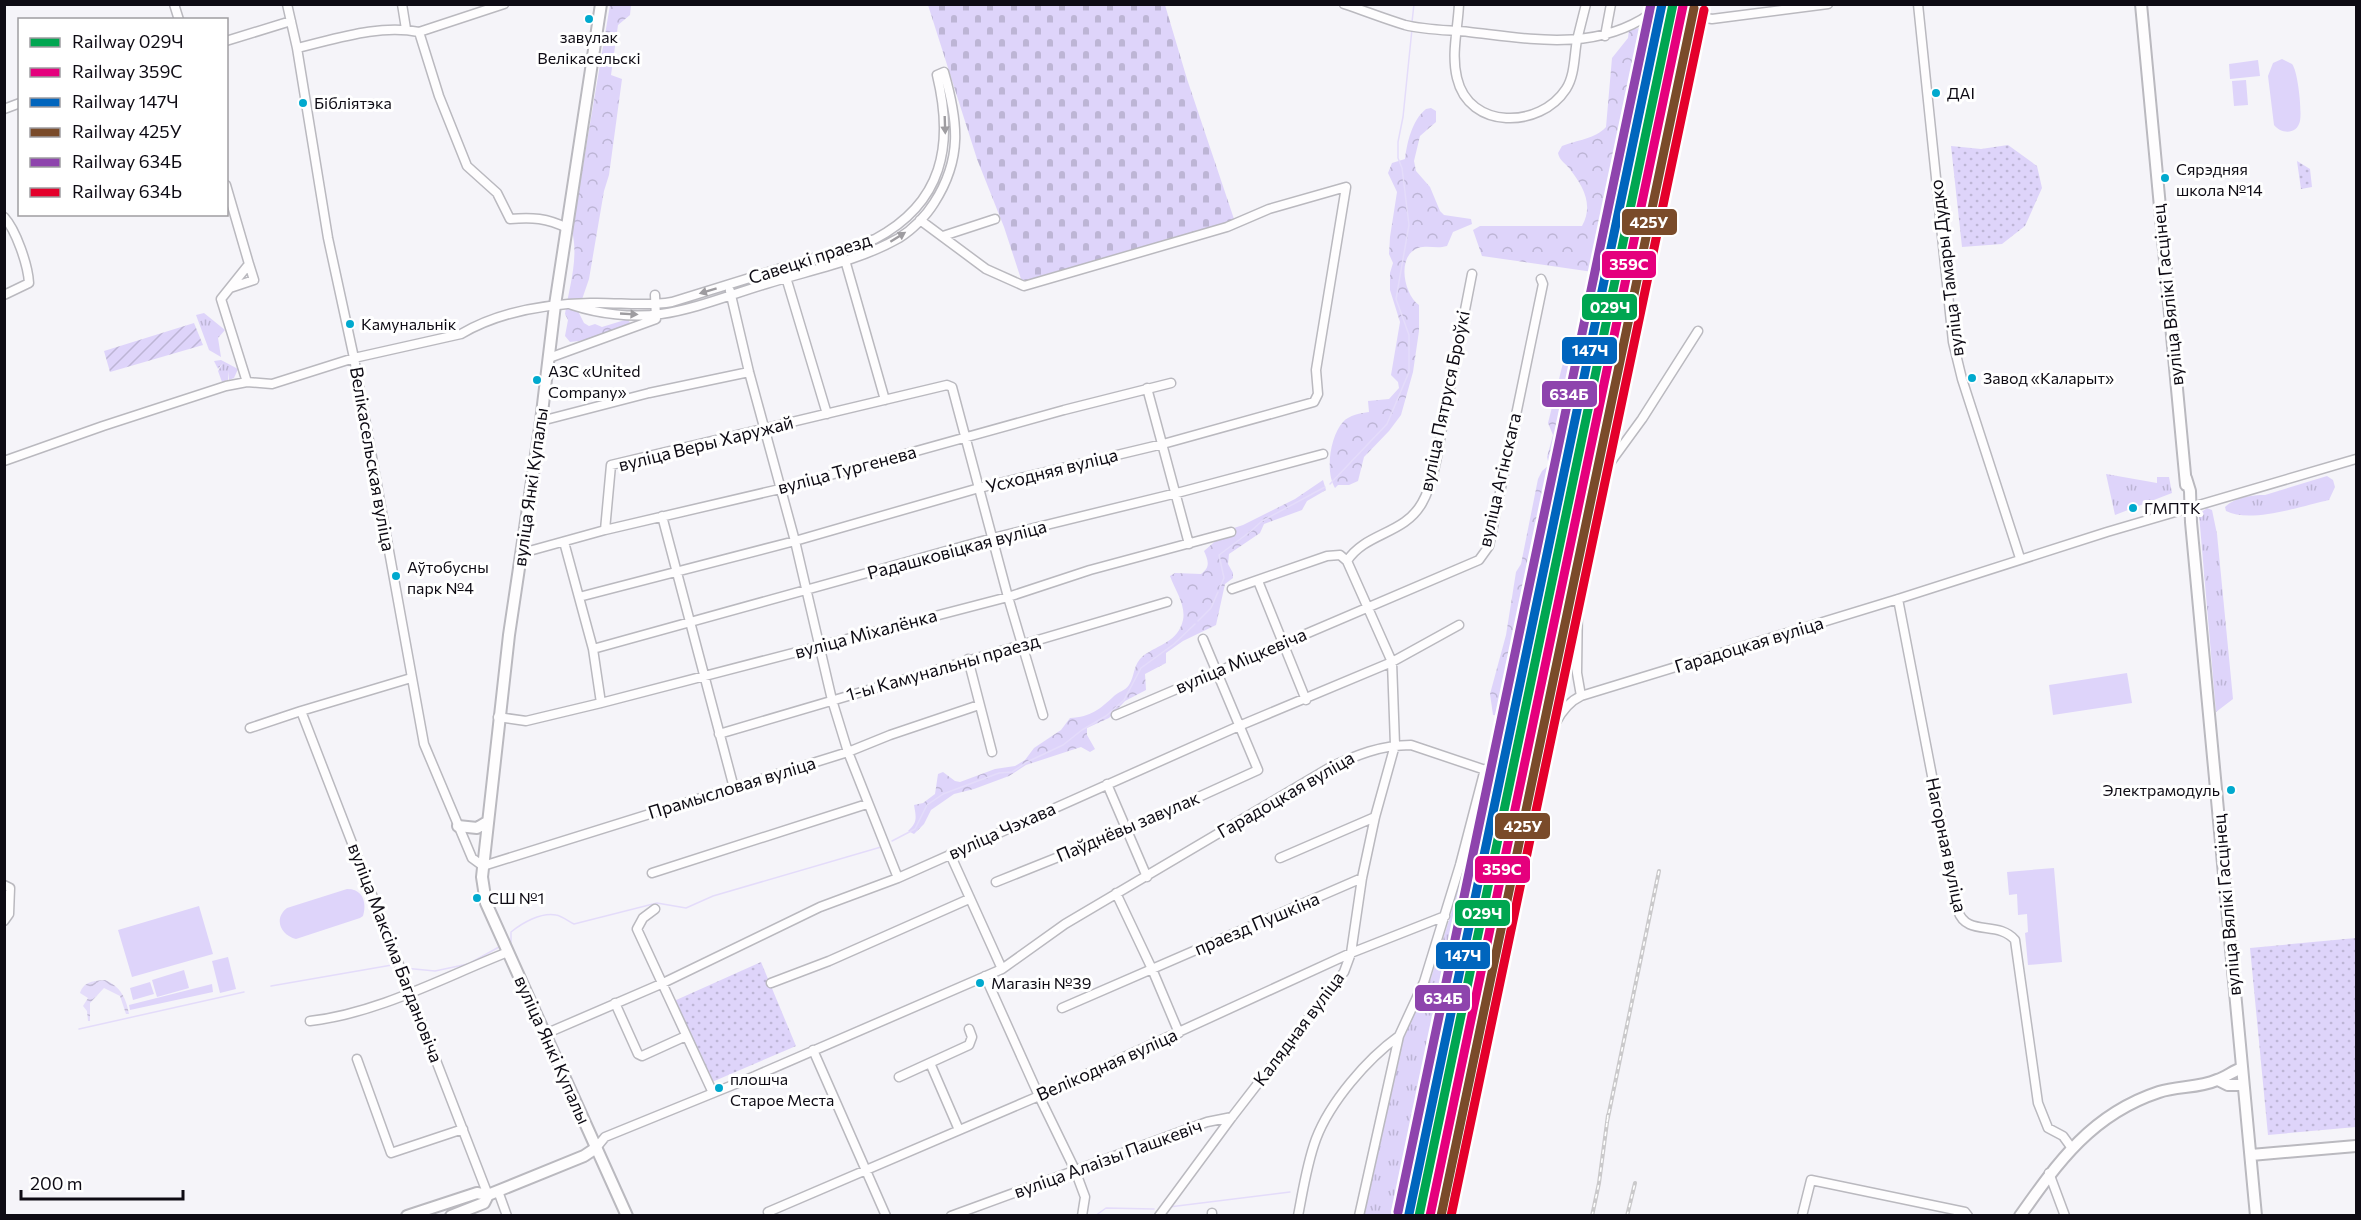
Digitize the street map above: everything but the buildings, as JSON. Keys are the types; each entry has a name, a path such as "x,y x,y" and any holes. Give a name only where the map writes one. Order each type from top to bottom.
{"main road":[{"name":"вуліца Янкі Купалы","path":"601,4 555,305 541,421 498,717 483,866 484,896 627,1215"},
{"name":"вуліца Вялікі Гасцінец","path":"2141,4 2256,1215"},
{"path":"458,826 477,828 488,822"},
{"path":"2020,1215 2049,1173 2071,1147 2101,1123 2134,1103 2163,1091 2218,1080 2242,1068"},
{"path":"2218,1080 2228,1085 2243,1085"},
{"path":"2251,1155 2356,1146"},
{"path":"407,1215 477,1193 493,1193 584,1156 596,1148"},
{"path":"451,1215 484,1203 493,1193"}],"street":[{"name":"Велікасельская вуліца","path":"287,4 297,48 328,238 354,358 424,744 472,858 483,866"},
{"path":"402,4 406,29"},
{"path":"297,48 365,32 406,29 419,32 504,4"},
{"path":"1344,4 1407,26 1516,38 1577,41 1605,36 1638,23 1650,14 1653,4"},
{"path":"1459,4 1455,59 1457,80 1466,96 1478,109 1491,115 1512,119 1536,114 1555,102 1567,88 1586,4"},
{"path":"1605,36 1611,4"},
{"path":"1701,4 1701,17 1712,20 1828,4"},
{"name":"вуліца Тамары Дудко","path":"1918,4 1953,342 1962,380 2020,558"},
{"path":"228,40 291,21"},
{"path":"419,32 439,96 467,166 497,194 510,219 536,217 552,220 567,228"},
{"name":"Савецкі праезд","path":"354,358 461,334 475,326 537,306 572,305 593,312 656,309 676,312 879,248 901,237 920,220 944,186 956,138 955,116 944,72 937,75 946,129 944,150 925,197 897,227 875,239 784,268 728,282 656,309 549,358"},
{"name":"Усходняя вуліца","path":"579,597 795,542 979,488 1163,444 1314,402 1318,394 1316,370 1346,187 1269,209 1227,227 1024,286 986,269 943,236"},
{"path":"228,192 254,280 230,288"},
{"path":"4,217 13,230 29,273 29,283 4,295"},
{"path":"920,220 943,236 995,219"},
{"path":"845,260 885,400"},
{"path":"247,382 221,299 249,264"},
{"path":"784,268 827,414"},
{"name":"вуліца Пятруся Броўкі","path":"1347,561 1363,543 1383,536 1410,519 1423,503 1434,470 1472,274"},
{"name":"вуліца Агінскага","path":"1366,606 1479,560 1488,546 1543,284 1541,279"},
{"path":"728,282 749,372 795,542 832,700 867,804 898,878"},
{"path":"1581,696 1577,673 1578,597 1595,506 1607,466 1642,418 1698,331"},
{"name":"Велікасельская вуліца","path":"4,460 226,386 247,382 272,384 354,358"},
{"path":"541,421 649,393 749,372"},
{"name":"вуліца Тургенева","path":"522,553 605,530 780,489 1171,383"},
{"name":"вуліца Веры Харужай","path":"605,530 611,465 947,386 952,387 966,437"},
{"path":"1147,388 1189,544"},
{"path":"966,437 1042,715"},
{"name":"Радашковіцкая вуліца","path":"593,649 993,538 1177,494 1323,454"},
{"name":"Гарадоцкая вуліца","path":"596,1148 605,1137 1002,969 1065,924 1116,893 1147,877 1329,768 1361,753 1395,745 1424,748 1524,782 1536,776 1560,716 1572,701 1581,696 1898,599 2020,558 2356,459"},
{"path":"662,516 734,788"},
{"name":"вуліца Міхалёнка","path":"498,717 526,721 602,703 1008,597 1090,570 1231,532"},
{"path":"564,542 593,649 602,703"},
{"path":"1233,589 1327,556 1340,555 1347,561 1392,662"},
{"path":"1258,581 1306,700"},
{"name":"Нагорная вуліца","path":"1898,599 1958,911 1962,920 1968,924 2001,929 2015,940 2038,1103 2048,1128 2063,1136 2071,1147"},
{"name":"1-ы Камунальны праезд","path":"719,734 1167,602"},
{"name":"вуліца Міцкевіча","path":"1116,715 1366,606"},
{"name":"вуліца Чэхава","path":"545,1034 662,984 820,907 898,878 1239,726 1306,700 1392,662 1459,625"},
{"path":"1203,639 1239,726"},
{"path":"968,659 992,752"},
{"name":"Калядная вуліца","path":"1160,1215 1232,1116 1344,972 1351,953 1362,878 1375,817 1395,745 1392,662"},
{"path":"250,728 411,678"},
{"name":"Прамысловая вуліца","path":"483,866 848,752 890,735 979,705"},
{"name":"вуліца Максіма Багдановіча","path":"301,711 462,1129 493,1193 507,1215"},
{"name":"Паўднёвы завулак","path":"996,882 1126,830 1258,770 1239,726"},
{"path":"1359,1215 1399,1036 1425,982 1485,769"},
{"path":"1107,784 1147,877"},
{"path":"652,873 867,804"},
{"path":"1280,858 1375,817"},
{"path":"950,854 1002,969"},
{"name":"праезд Пушкіна","path":"1062,1008 1362,878"},
{"path":"4,885 9,888 9,914 4,921"},
{"path":"1116,893 1179,1033"},
{"path":"771,982 829,961 969,899"},
{"path":"655,909 643,918 637,929 713,1093"},
{"name":"Велікодная вуліца","path":"769,1214 865,1170 1039,1096 1351,953 1445,916"},
{"path":"310,1021 329,1019 409,994 508,952"},
{"path":"985,976 1075,1170 1085,1197 1082,1215"},
{"path":"615,1003 638,1054 642,1056 686,1036"},
{"path":"899,1077 969,1045 972,1037 969,1029"},
{"path":"1298,1215 1316,1138 1329,1112 1355,1078 1384,1047 1399,1036"},
{"path":"813,1050 886,1215"},
{"path":"357,1059 391,1153 462,1129"},
{"path":"930,1064 959,1130"},
{"name":"вуліца Алаізы Пашкевіч","path":"951,1215 1207,1122 1232,1116"},
{"path":"2049,1173 2065,1215"},
{"path":"1802,1215 1811,1180 1965,1212 1968,1215"}],"green space":[{"path":"610,5 631,5 630,15 618,25 611,75 622,79 609,175 604,191 589,279 578,311 584,323 589,326 595,324 602,327 628,319 630,323 587,340 570,342 565,336 568,320 565,314 574,262 572,231"},
{"path":"928,5 1165,5 1235,222 1029,282 1021,279 1004,227 977,159"},
{"path":"1649,26 1647,62 1636,110 1620,210 1600,223 1593,272 1482,256 1473,230 1480,226 1582,226 1587,210 1585,195 1579,182 1558,153 1562,146 1591,137 1606,127 1612,58 1628,38 1629,30"},
{"path":"2282,59 2292,64 2294,68 2300,100 2300,121 2296,129 2288,132 2274,125 2268,76 2273,63"},
{"path":"2258,60 2260,76 2230,79 2229,64"},
{"path":"2246,80 2248,105 2234,106 2232,81"},
{"path":"1431,108 1436,111 1436,122 1420,136 1414,161 1416,171 1430,187 1444,215 1471,219 1472,224 1453,232 1447,246 1418,248 1411,252 1407,259 1406,285 1409,293 1419,305 1419,331 1413,372 1401,415 1364,457 1358,481 1349,485 1338,485 1335,488 1330,473 1330,454 1339,428 1348,418 1369,412 1368,401 1389,399 1399,388 1398,382 1391,375 1400,322 1390,290 1390,273 1393,263 1389,254 1397,192 1388,173 1392,163 1405,159 1409,139 1417,119 1426,109"},
{"path":"2008,145 2037,166 2042,188 2025,226 2002,244 1962,247 1951,146 1981,149"},
{"path":"2297,161 2310,169 2312,187 2301,189"},
{"path":"204,313 225,330 218,338 221,357 209,350 196,315"},
{"path":"194,323 203,345 110,372 104,351"},
{"path":"1575,354 1580,359 1552,490 1554,495 1511,717 1493,715 1490,694 1506,635 1516,572 1521,564 1538,479 1549,465 1547,457 1553,435 1548,423 1564,359 1567,355"},
{"path":"221,360 238,369 234,378 229,380 228,371 228,380 222,382 218,371 223,363 218,369 214,361"},
{"path":"2106,474 2157,483 2157,477 2169,477 2172,493 2115,515"},
{"path":"2327,476 2333,480 2335,487 2329,500 2262,515 2236,515 2226,511 2225,507 2239,499 2265,495"},
{"path":"1323,480 1326,490 1307,501 1302,510 1264,524 1260,533 1229,554 1228,564 1233,578 1225,584 1216,625 1183,641 1166,653 1166,663 1145,674 1146,690 1125,701 1109,718 1087,728 1087,735 1095,749 1090,752 1081,747 1026,765 1009,776 974,789 954,794 931,810 924,824 914,834 908,831 916,819 914,805 923,803 935,794 938,774 943,772 960,782 995,769 1015,766 1025,760 1034,748 1061,730 1070,718 1095,712 1126,689 1140,659 1167,642 1181,627 1183,609 1170,576 1175,573 1201,574 1207,566 1204,551 1228,530 1295,499"},
{"path":"2207,508 2212,510 2217,534 2233,699 2216,712 2199,514"},
{"path":"2127,673 2132,703 2053,715 2049,685"},
{"path":"1488,770 1508,777 1415,1215 1362,1216 1403,1037 1431,978 1453,907"},
{"path":"2054,868 2062,962 2028,965 2025,933 2028,932 2027,914 2018,915 2017,894 2009,895 2007,872"},
{"path":"347,889 357,891 364,901 363,916 360,918 296,939 283,930 280,917 287,908"},
{"path":"199,906 213,954 132,977 118,930"},
{"path":"2356,938 2356,1127 2268,1135 2250,948"},
{"path":"228,957 236,989 220,993 212,961"},
{"path":"761,962 796,1046 712,1082 674,1001"},
{"path":"184,970 189,988 157,997 152,980"},
{"path":"150,982 154,994 133,1000 130,988"},
{"path":"212,984 213,992 130,1010 129,1005"}],"water":[{"path":"105,980 122,994 129,1014 126,1014 120,996 104,988 90,1003 90,1021 88,1021 87,1011 83,1006 88,998 80,993 87,984"}],"waterway":[{"path":"1412,22 1414,4"},
{"path":"1330,484 1387,424 1409,372 1409,335 1396,299 1409,225 1402,168 1398,158 1398,142 1403,117 1412,29"},
{"path":"1220,587 1224,578 1219,555 1262,521 1325,487"},
{"path":"1198,621 1211,608 1218,592"},
{"path":"892,841 915,829 927,805 943,794 999,773 1012,772 1027,762 1063,745 1082,730 1106,716 1124,700 1141,668 1174,644 1195,624"},
{"path":"509,943 511,932 526,922 544,915 563,917 574,924 657,903 686,908 713,896 881,847"},
{"path":"472,962 499,947"},
{"path":"404,968 435,971 468,964"},
{"path":"271,986 392,965"},
{"path":"79,1029 244,992"},
{"path":"1169,1207 1290,1192"},
{"path":"1095,1216 1106,1208 1154,1209"}],"railway":[{"path":"1607,1122 1659,871"},
{"path":"1592,1216 1608,1115"},
{"path":"1627,1216 1635,1183"}],"rail line":[{"name":"634Б","path":"1398,1212 1651,4"},
{"name":"147Ч","path":"1409,1214 1662,4"},
{"name":"029Ч","path":"1419,1216 1673,4"},
{"name":"359С","path":"1430,1216 1683,6"},
{"name":"425У","path":"1441,1216 1694,8"},
{"name":"634Ь","path":"1451,1216 1704,10"}],"place":[{"name":"завулак Велікасельскі","path":"589,19"},
{"name":"ДАІ","path":"1936,93"},
{"name":"Бібліятэка","path":"303,103"},
{"name":"Сярэдняя школа №14","path":"2165,178"},
{"name":"Камунальнік","path":"350,324"},
{"name":"Завод «Каларыт»","path":"1972,378"},
{"name":"АЗС «United Company»","path":"537,380"},
{"name":"ГМПТК","path":"2133,508"},
{"name":"Аўтобусны парк №4","path":"396,576"},
{"name":"Электрамодуль","path":"2231,790"},
{"name":"СШ №1","path":"477,898"},
{"name":"Магазін №39","path":"980,983"},
{"name":"плошча Старое Места","path":"719,1088"}]}
